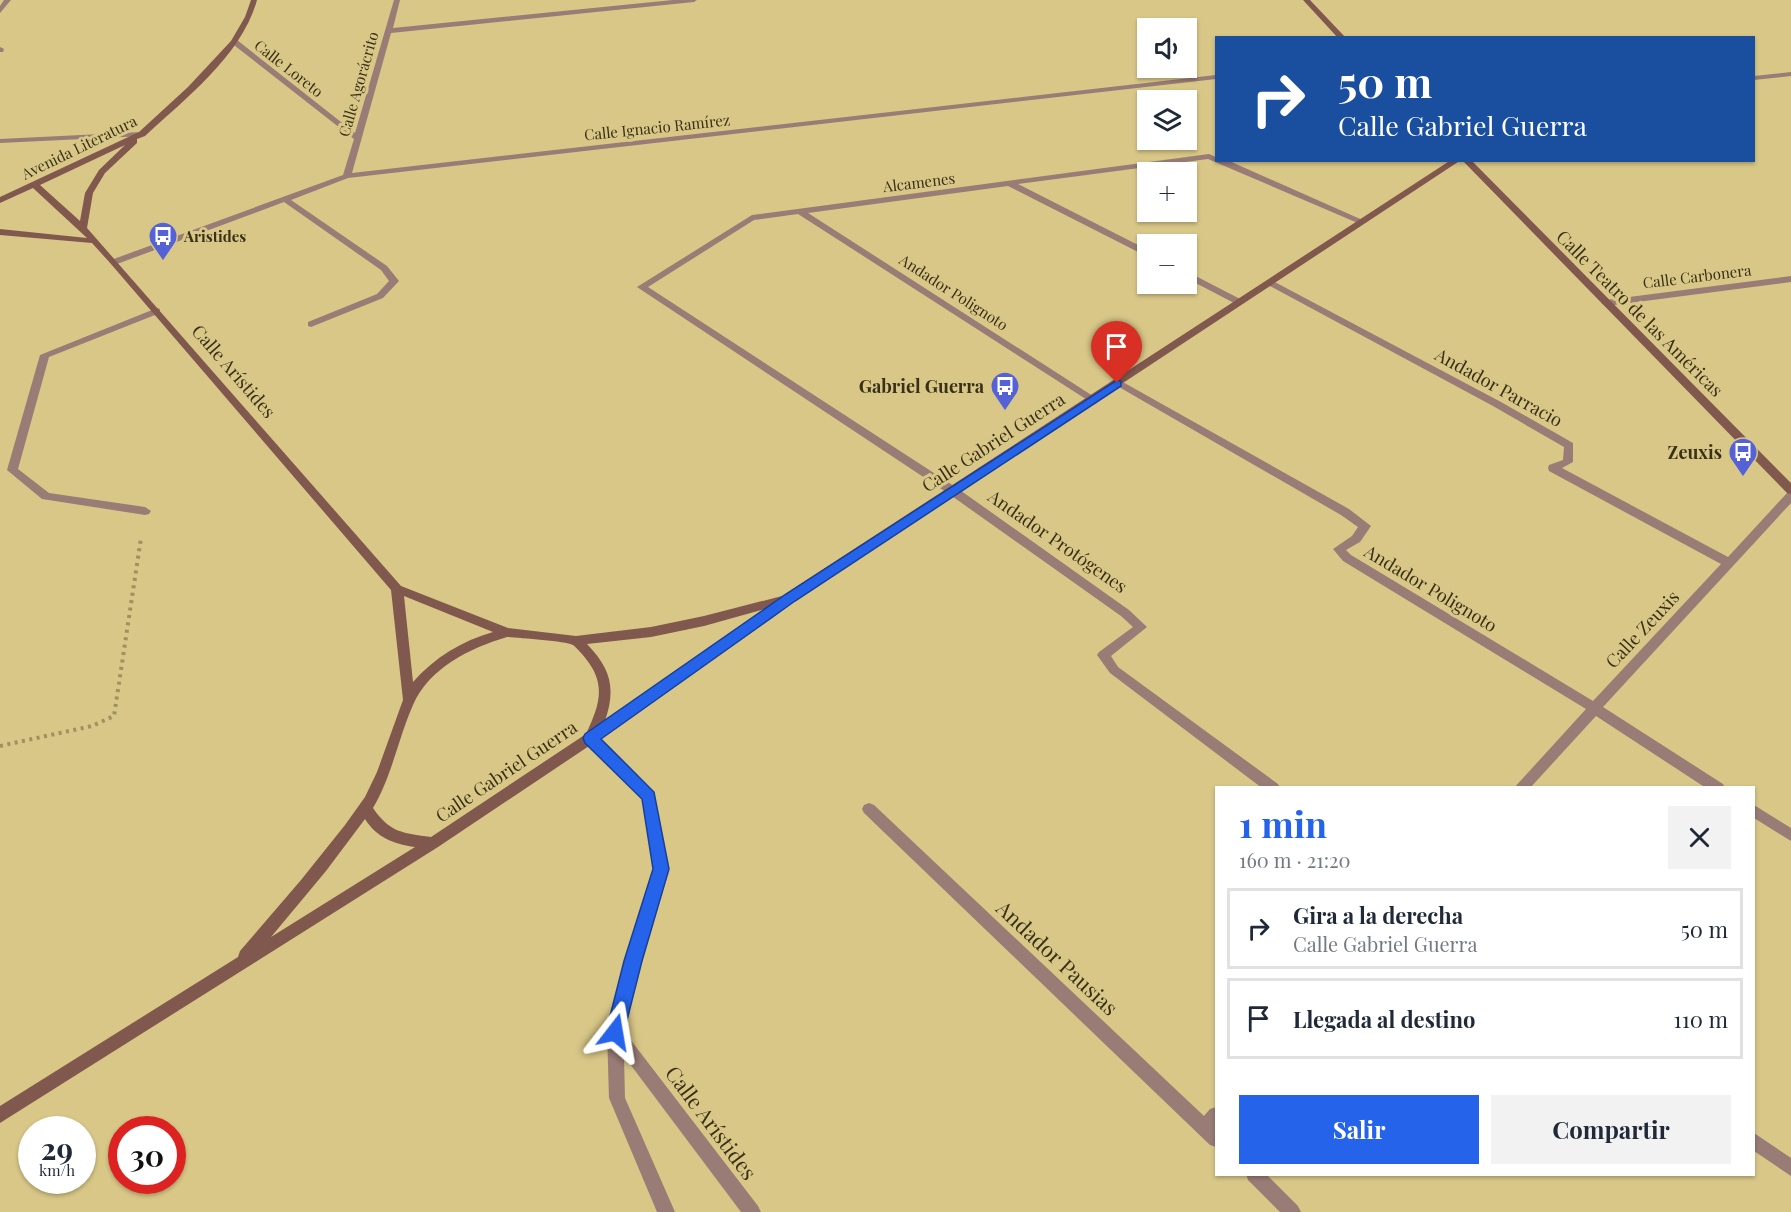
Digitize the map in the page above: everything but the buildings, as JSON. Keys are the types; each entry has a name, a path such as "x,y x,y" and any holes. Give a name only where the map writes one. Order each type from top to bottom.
{"street":[{"path":"0,11 8,0"},
{"name":"Avenida Literatura","path":"0,200 142,134 191,89 234,42 249,17 254,0"},
{"name":"Calle Agorácrito","path":"347,176 356,137 397,0"},
{"path":"388,31 694,0"},
{"path":"1306,0 1341,36"},
{"name":"Calle Loreto","path":"234,42 356,137"},
{"path":"1755,78 1791,74"},
{"name":"Calle Ignacio Ramírez","path":"114,262 347,176 1215,77"},
{"path":"0,141 142,134"},
{"path":"83,228 89,193 102,172 142,134"},
{"name":"Alcamenes","path":"642,287 752,218 1209,156 1215,159"},
{"name":"Alcamenes","path":"1223,162 1363,222"},
{"name":"Calle Gabriel Guerra","path":"0,1115 433,843 590,738 790,597 1454,162"},
{"name":"Calle Teatro de las Américas","path":"1468,162 1791,490"},
{"name":"Calle Arístides","path":"34,184 83,228 114,262 397,590 507,632"},
{"path":"1011,184 1137,248"},
{"path":"286,200 384,268 394,281 380,296 312,324"},
{"name":"Andador Polignoto","path":"799,211 1092,400"},
{"path":"0,232 95,241"},
{"name":"Calle Carbonera","path":"1606,303 1791,279"},
{"path":"1197,280 1239,302"},
{"name":"Andador Parracio","path":"1271,283 1569,445 1568,462 1553,468 1729,563"},
{"name":"Andador Protógenes","path":"642,287 953,491 1125,613 1141,627 1103,655 1114,670 1270,786"},
{"path":"145,511 46,496 12,470 45,355 157,312"},
{"name":"Andador Polignoto","path":"1117,383 1365,525 1356,539 1339,549 1347,558 1594,708 1715,786"},
{"name":"Calle Zeuxis","path":"1523,786 1791,496"},
{"path":"397,590 408,700"},
{"name":"Calle Gabriel Guerra","path":"507,632 576,641 651,632 704,621 790,597"},
{"path":"408,700 431,670 454,653 479,640 507,632"},
{"path":"576,641 596,660 606,684 604,711 590,738 649,796 661,869 633,961 615,1032 617,1098 666,1212"},
{"name":"Calle Gabriel Guerra","path":"236,966 322,866 365,808 387,766 408,700"},
{"path":"365,808 378,828 391,836 433,843"},
{"name":"Andador Pausias","path":"869,809 1211,1133"},
{"path":"1755,812 1791,835"},
{"name":"Calle Arístides","path":"615,1032 752,1212"},
{"path":"1755,1142 1791,1168"},
{"path":"1256,1176 1292,1212"}],"path":[{"path":"0,746 92,726 114,716 145,511"}],"place":[{"name":"Aristides","path":"163,262"},
{"name":"Gabriel Guerra","path":"1005,412"},
{"name":"Zeuxis","path":"1743,478"}],"route":[{"path":"615,1032 633,961 661,869 649,796 590,738 790,597 1117,383"}]}
